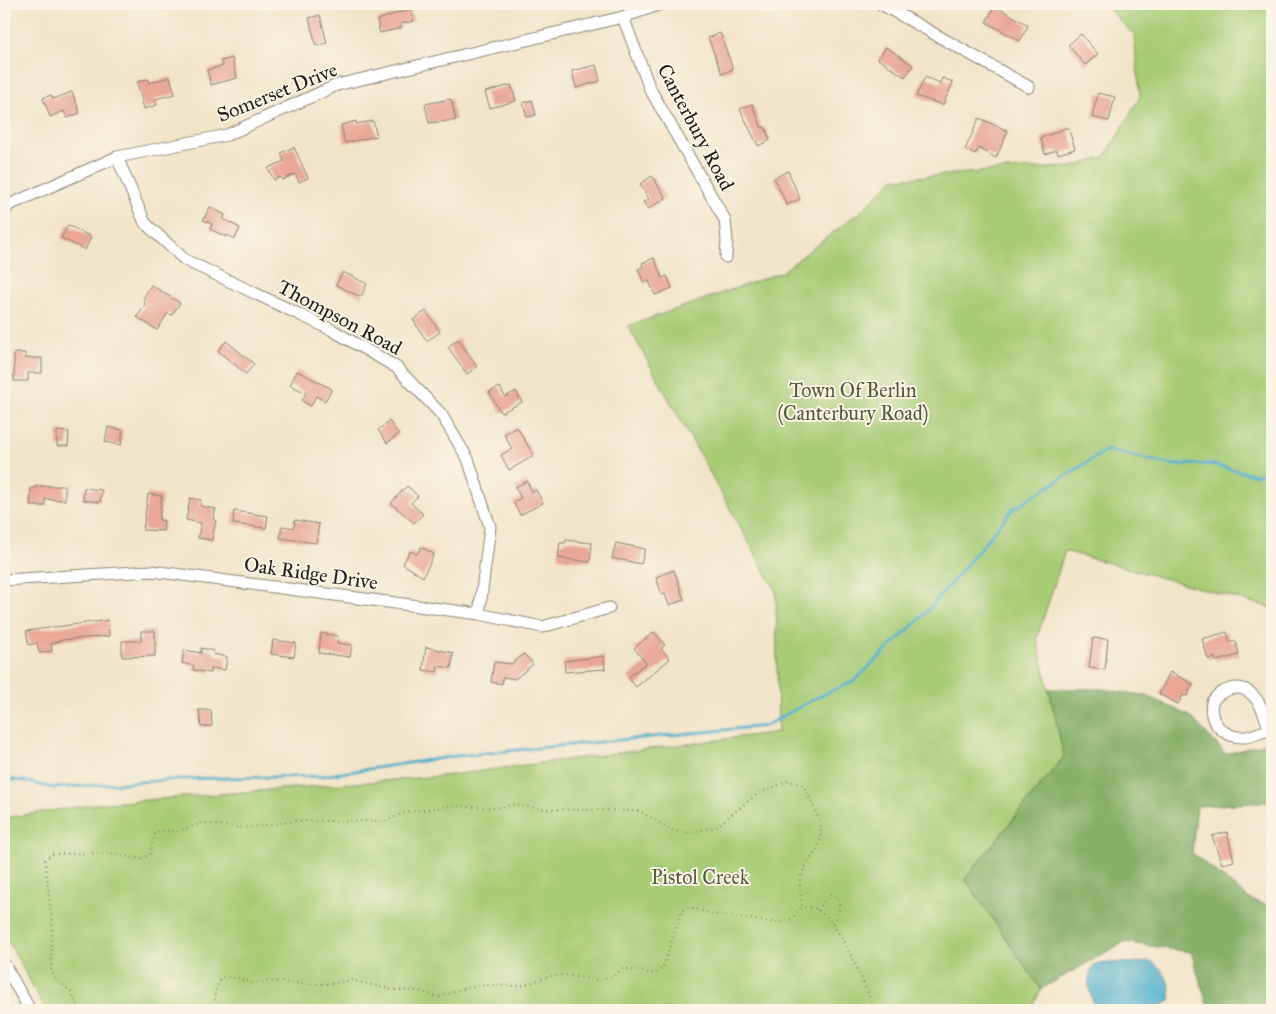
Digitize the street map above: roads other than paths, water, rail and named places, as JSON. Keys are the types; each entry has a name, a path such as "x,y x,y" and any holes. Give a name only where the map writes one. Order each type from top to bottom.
{"street":[{"name":"Somerset Drive","path":"4,212 9,205 117,157 227,135 337,85 623,17 661,4"},
{"path":"881,4 1030,87"},
{"name":"Canterbury Road","path":"623,17 650,88 725,220 726,257"},
{"name":"Thompson Road","path":"117,157 145,223 185,260 332,330 396,367 441,414 468,459 490,527 479,614"},
{"name":"Oak Ridge Drive","path":"4,580 152,571 479,614 542,627 609,608"},
{"path":"1234,688 1244,690 1254,696 1260,704 1271,730 1243,737 1226,733 1217,727 1212,718 1212,702 1222,692 1234,688"},
{"path":"4,964 30,1010"}],"water":[{"path":"1151,962 1164,973 1169,983 1170,1001 1151,1010 1097,1010 1089,988 1089,976 1094,965"}],"waterway":[{"path":"4,779 24,781 53,788 181,779 321,776 456,756 765,726 818,697 854,681 924,615 1013,509 1107,450 1173,465 1210,464 1255,475 1272,470"}],"park label":[{"name":"Town Of Berlin (Canterbury Road)","path":"853,402"},
{"name":"Pistol Creek","path":"700,877"}]}
